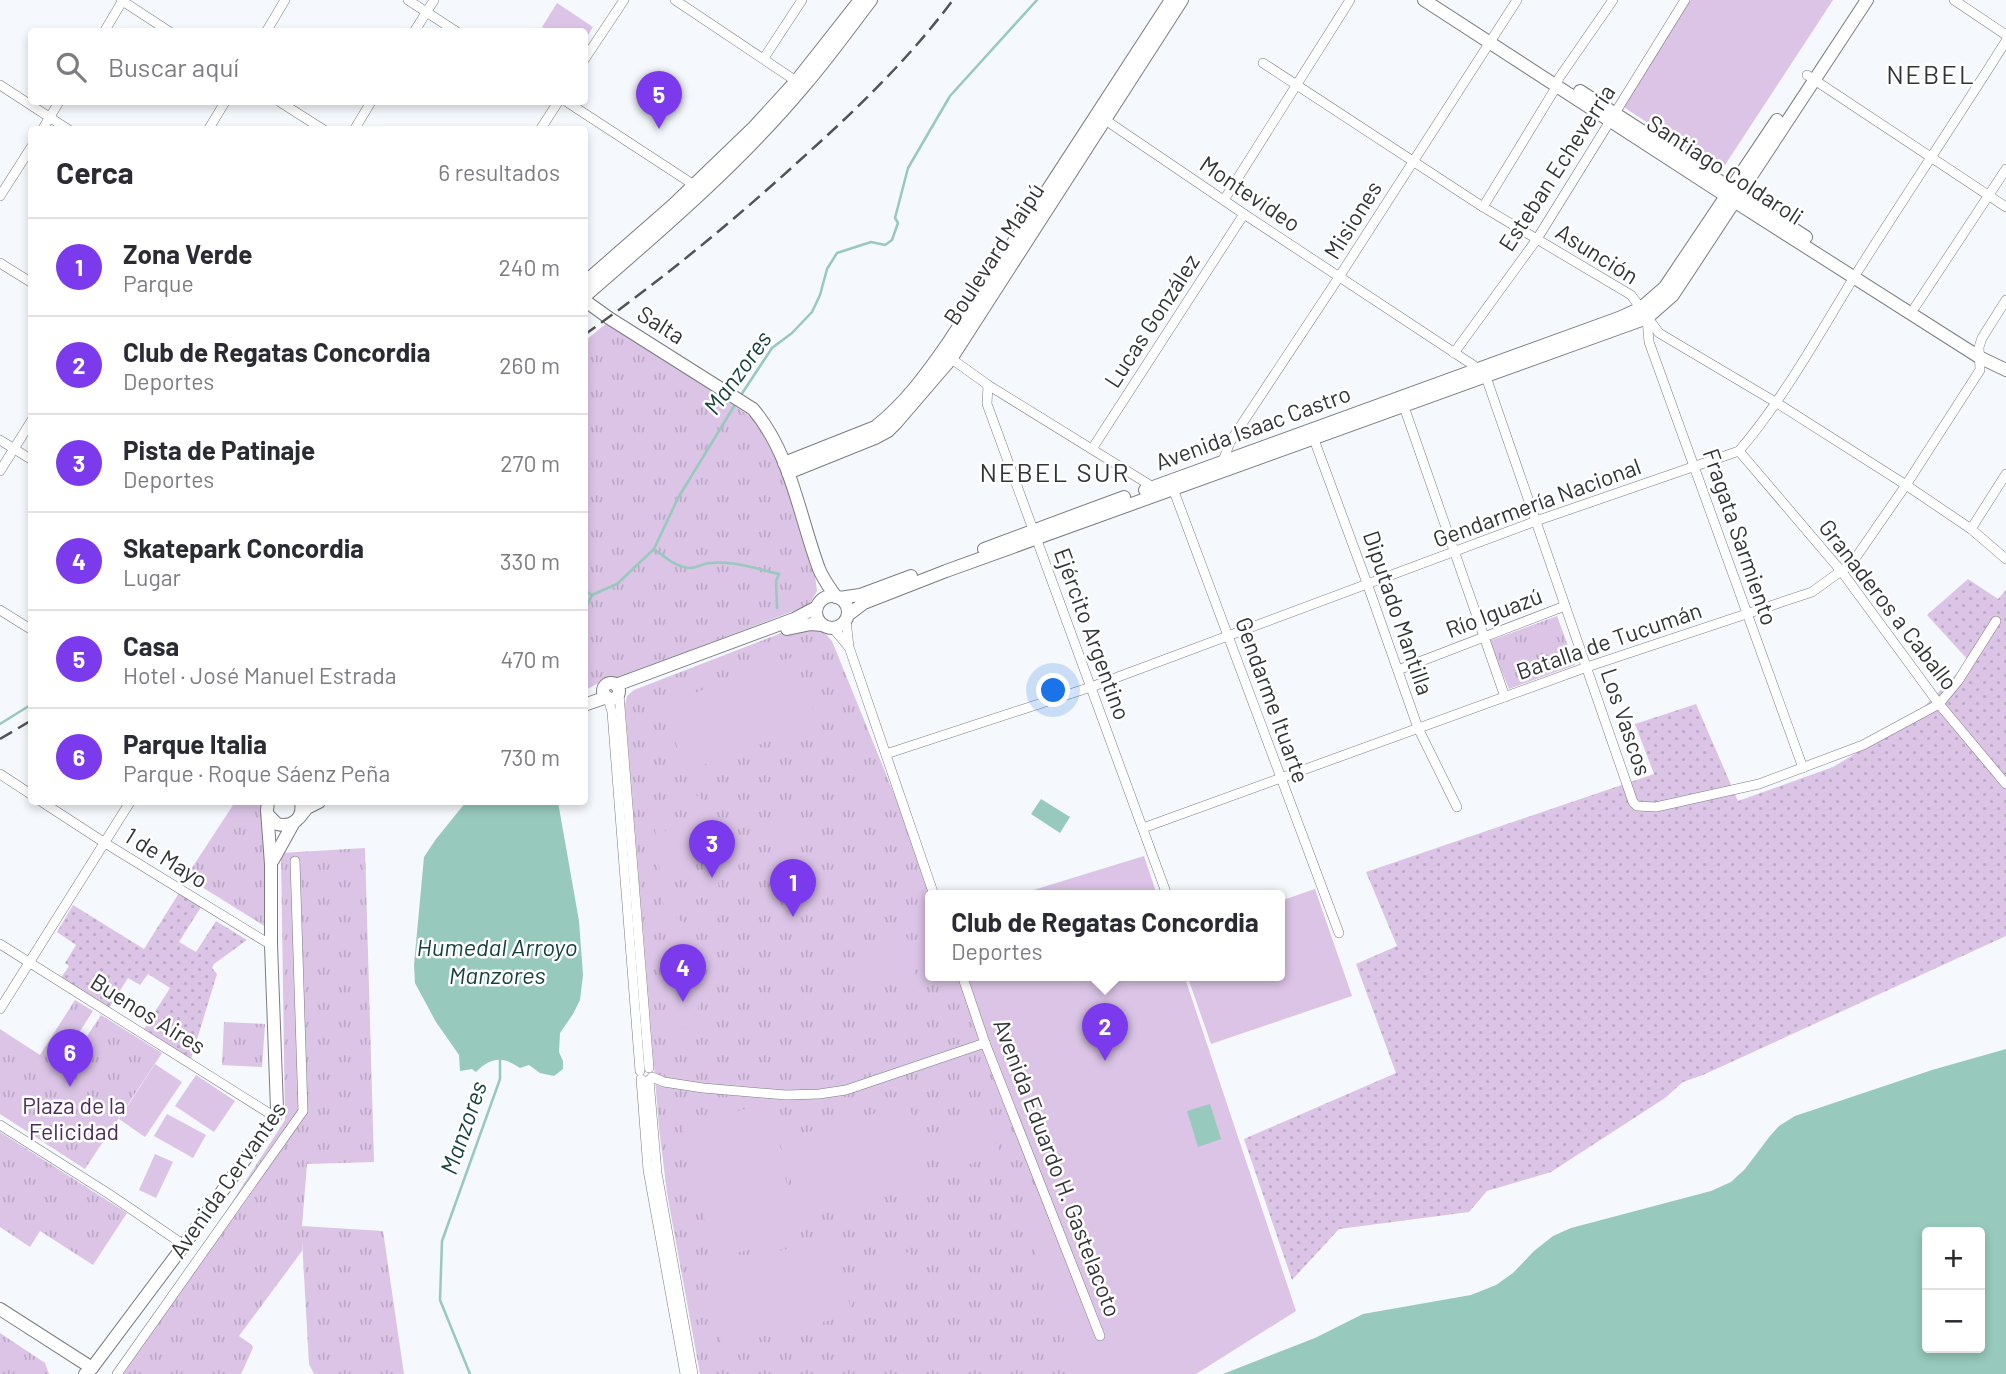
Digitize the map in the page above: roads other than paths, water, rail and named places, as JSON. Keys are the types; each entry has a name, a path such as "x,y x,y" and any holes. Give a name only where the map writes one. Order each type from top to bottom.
{"main road":[{"path":"800,84 860,0"},
{"path":"588,281 758,136 871,0"},
{"name":"Boulevard Maipú","path":"1101,117 1171,0"},
{"name":"Boulevard Maipú","path":"786,468 885,420 946,355 1101,117 1182,0"},
{"name":"Santiago Coldaroli","path":"1424,0 1492,39"},
{"name":"Santiago Coldaroli","path":"1438,0 1556,84 1613,117 2006,370"},
{"path":"1811,77 1857,0"},
{"path":"1644,313 1732,194 1867,0"},
{"path":"588,295 697,189"},
{"name":"Santiago Coldaroli","path":"1856,274 1915,307 1979,352"},
{"name":"Salta","path":"588,302 753,409 766,424 786,468"},
{"name":"Avenida Isaac Castro","path":"838,597 860,595 1035,535 1644,313"},
{"path":"1979,352 2006,364"},
{"name":"Avenida Isaac Castro","path":"1171,485 1223,461 1312,434"},
{"path":"588,696 612,693 796,626 811,624 838,627 847,617 846,604 820,571 786,468"},
{"name":"Avenida Isaac Castro","path":"847,617 864,603 1035,535"},
{"path":"820,571 816,617 827,627"},
{"path":"588,703 794,619 828,597 838,597"},
{"path":"271,863 302,813 301,805"},
{"path":"267,806 277,824 283,825 297,820 313,805"},
{"path":"0,1309 89,1372 275,1117 278,1110 267,806"}],"street":[{"path":"105,28 122,0 164,28"},
{"path":"268,28 285,0"},
{"path":"408,0 451,28"},
{"path":"416,28 434,0"},
{"path":"588,54 624,0"},
{"path":"675,0 800,84"},
{"path":"764,58 802,0"},
{"path":"1224,200 1350,0"},
{"name":"Misiones","path":"1223,461 1230,442 1517,0"},
{"path":"1483,207 1556,84 1613,0"},
{"name":"Esteban Echeverría","path":"1454,353 1537,239 1685,0"},
{"path":"1954,0 2006,35"},
{"path":"1739,451 1777,403 1856,274 2006,41"},
{"name":"Asunción","path":"1263,63 1483,207 1632,295 1659,333 1777,403 1906,485 1971,529 2006,559"},
{"path":"1811,77 2006,208"},
{"path":"0,85 28,103"},
{"path":"31,105 63,126"},
{"path":"44,126 58,105"},
{"path":"210,126 223,105"},
{"path":"285,105 318,126"},
{"path":"356,126 369,105"},
{"path":"543,126 556,105"},
{"path":"571,105 697,189"},
{"name":"Montevideo","path":"1101,117 1482,373"},
{"path":"0,196 28,152"},
{"path":"1915,307 2006,169"},
{"name":"Lucas González","path":"1092,449 1244,214"},
{"path":"0,263 28,280"},
{"name":"Batalla de Tucumán","path":"1143,828 1587,667 1812,592 1852,563 1906,485 1980,370 1979,352 1982,338 2006,299"},
{"name":"Fragata Sarmiento","path":"1644,313 1649,342 1802,768"},
{"path":"946,355 988,385 1154,491"},
{"name":"Los Vascos","path":"1482,373 1633,802 1637,806 1656,807 1759,784 1802,768"},
{"name":"Ejército Argentino","path":"988,385 988,404 1165,890"},
{"path":"1402,402 1505,697"},
{"path":"0,471 28,426"},
{"name":"Diputado Mantilla","path":"1312,434 1418,727 1457,807"},
{"path":"0,440 28,458"},
{"name":"Gendarmería Nacional","path":"886,754 1091,687 1536,521 1739,451"},
{"name":"Granaderos a Caballo","path":"1739,451 1842,572 1939,704 2006,784"},
{"path":"1971,529 2006,474"},
{"name":"Gendarme Ituarte","path":"1171,485 1339,933"},
{"name":"Río Iguazú","path":"1398,670 1565,606"},
{"path":"0,610 28,628"},
{"path":"847,617 849,648 932,890"},
{"path":"1802,768 1863,745 1939,704 1958,681 1996,621"},
{"path":"827,627 849,648"},
{"path":"612,693 657,1173 693,1374"},
{"path":"0,774 28,792"},
{"name":"1 de Mayo","path":"46,805 271,945"},
{"path":"0,1009 128,805"},
{"name":"Avenida Cervantes","path":"117,1374 303,1111 295,861"},
{"name":"Buenos Aires","path":"0,944 275,1117"},
{"name":"Avenida Eduardo H. Gastelacoto","path":"964,981 985,1044 1100,1336"},
{"path":"646,1075 664,1082 703,1088 786,1095 818,1094 846,1090 985,1044"},
{"path":"646,1075 648,1170 685,1374"},
{"path":"0,1125 184,1245"}],"water":[{"path":"1041,799 1070,817 1060,833 1031,814"},
{"name":"Humedal Arroyo Manzores","path":"464,805 559,805 579,921 583,975 580,1000 560,1033 559,1052 563,1069 554,1076 540,1073 529,1065 520,1068 503,1060 487,1063 476,1072 472,1069 460,1071 459,1055 436,1022 415,983 414,965 424,857"},
{"path":"2006,1049 2006,1374 1223,1374 1315,1338 1363,1314 1471,1295 1496,1285 1553,1236 1571,1228 1711,1191 1731,1182 1745,1169 1779,1126 1795,1116 1932,1070"},
{"path":"1210,1104 1221,1139 1198,1147 1187,1111"}],"waterway":[{"name":"Manzores","path":"741,395 772,348 792,333 812,312 827,269 837,253 871,242 885,245 892,240 898,223 895,218 908,168 950,96 1037,0"},
{"name":"Manzores","path":"588,604 592,595 617,584 654,549 678,498 736,403"},
{"path":"654,549 683,567 727,563 779,574 776,581 777,608"},
{"path":"588,592 592,595"},
{"path":"0,724 28,706"},
{"name":"Manzores","path":"470,1374 440,1300 442,1241 500,1079 500,1058"}],"railway":[{"path":"588,332 694,251 820,142 899,64 953,0"},
{"path":"0,739 28,722"}],"place":[{"name":"Casa","path":"659,129"},
{"name":"Pista de Patinaje","path":"712,878"},
{"name":"Zona Verde","path":"793,917"},
{"name":"Skatepark Concordia","path":"683,1002"},
{"name":"Club de Regatas Concordia","path":"1105,1061"},
{"name":"Parque Italia","path":"70,1087"}],"district":[{"name":"NEBEL","path":"1931,75"},
{"name":"NEBEL SUR","path":"1055,473"}],"park label":[{"name":"Plaza de la Felicidad","path":"74,1119"}]}
